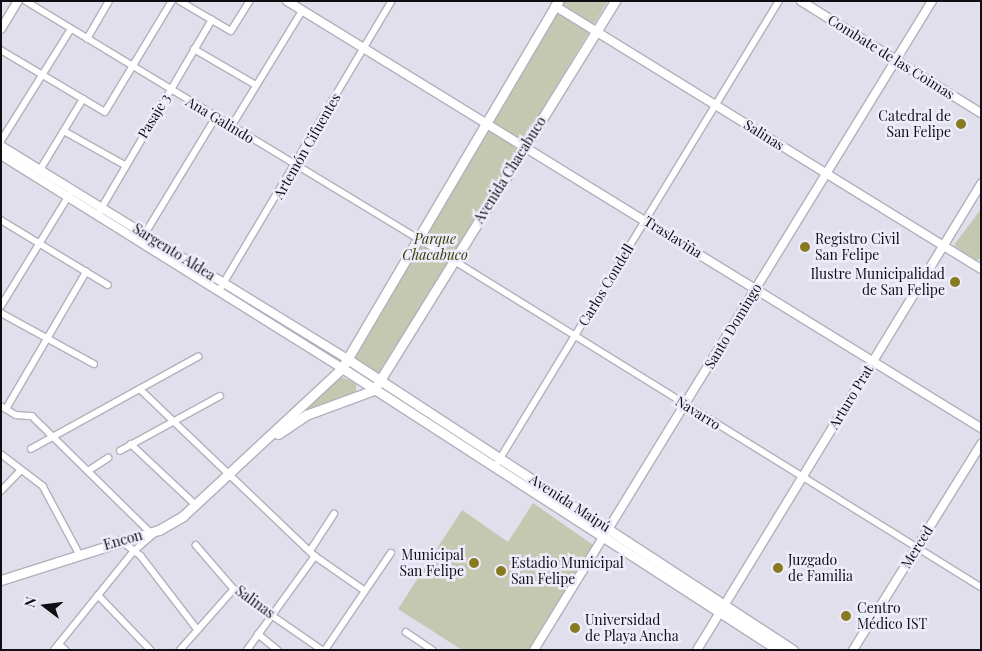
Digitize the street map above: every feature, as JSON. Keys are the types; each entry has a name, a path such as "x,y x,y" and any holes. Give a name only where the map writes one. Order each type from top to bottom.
{"main road":[{"name":"Avenida Chacabuco","path":"374,390 615,1"},
{"path":"342,368 416,236 486,122 553,3"},
{"name":"Avenida Maipú","path":"346,358 498,462 793,650"},
{"name":"Avenida Maipú","path":"342,368 374,390 498,462"},
{"name":"Encon","path":"2,579 120,540 154,531 196,505 342,368"},
{"name":"Encon","path":"229,472 306,415 374,390"},
{"name":"Avenida Maipú","path":"723,607 778,650"}],"street":[{"path":"1,29 18,1"},
{"name":"Ana Galindo","path":"26,1 296,166 416,236"},
{"path":"87,38 109,1"},
{"path":"1,50 105,112 172,1"},
{"path":"180,1 232,31 250,1"},
{"name":"Artemón Cifuentes","path":"222,286 296,166 392,1"},
{"name":"Carlos Condell","path":"498,462 779,1"},
{"name":"Combate de las Coimas","path":"801,1 981,113"},
{"name":"Santo Domingo","path":"534,650 608,533 825,173 932,1"},
{"name":"Traslaviña","path":"292,3 302,11 874,360 981,428"},
{"name":"Salinas","path":"553,3 596,32 981,269"},
{"path":"232,127 302,11"},
{"name":"Pasaje 3","path":"100,211 125,165 212,20"},
{"path":"1,141 71,29"},
{"path":"194,49 256,85"},
{"path":"40,170 83,99"},
{"path":"143,237 216,117"},
{"path":"64,131 125,165"},
{"name":"Sargento Aldea","path":"1,146 40,170 70,193"},
{"name":"Sargento Aldea","path":"1,155 70,193 222,286 346,358"},
{"name":"Arturo Prat","path":"697,650 981,184"},
{"path":"1,306 70,193"},
{"path":"1,220 41,241 108,285"},
{"name":"Navarro","path":"416,236 453,262 981,587"},
{"path":"54,650 134,551 154,531 52,438 32,416 16,415 4,407 86,272"},
{"name":"Sargento Aldea","path":"222,286 342,368"},
{"path":"1,313 94,364"},
{"path":"31,449 198,357"},
{"path":"140,389 315,556 364,590"},
{"path":"120,451 172,420 220,396"},
{"path":"131,444 196,505"},
{"name":"Merced","path":"854,650 981,444"},
{"path":"1,454 43,486 80,553"},
{"path":"88,471 108,458"},
{"path":"1,491 22,470"},
{"path":"310,551 334,514"},
{"path":"120,540 134,551 198,630"},
{"name":"Salinas","path":"196,545 234,589 323,650"},
{"path":"323,650 391,553"},
{"path":"247,650 270,614 315,556"},
{"path":"180,650 234,589"},
{"path":"98,596 151,650"},
{"path":"406,632 433,650"},
{"name":"Salinas","path":"258,634 278,650"},
{"path":"59,644 66,650"}],"green space":[{"name":"Parque Chacabuco","path":"565,1 608,1 381,375 351,356 487,122"},
{"path":"981,209 981,259 974,261 954,245"},
{"path":"341,377 356,383 356,393 304,410"},
{"name":"Estadio Municipal San Felipe","path":"533,503 596,547 533,650 462,650 398,609 462,510 508,542"}],"place":[{"name":"Catedral de San Felipe","path":"961,124"},
{"name":"Registro Civil San Felipe","path":"805,247"},
{"name":"Ilustre Municipalidad de San Felipe","path":"955,282"},
{"name":"Municipal San Felipe","path":"474,563"},
{"name":"Juzgado de Familia","path":"778,568"},
{"name":"Estadio Municipal San Felipe","path":"501,571"},
{"name":"Centro Médico IST","path":"846,616"},
{"name":"Universidad de Playa Ancha","path":"575,628"}]}
